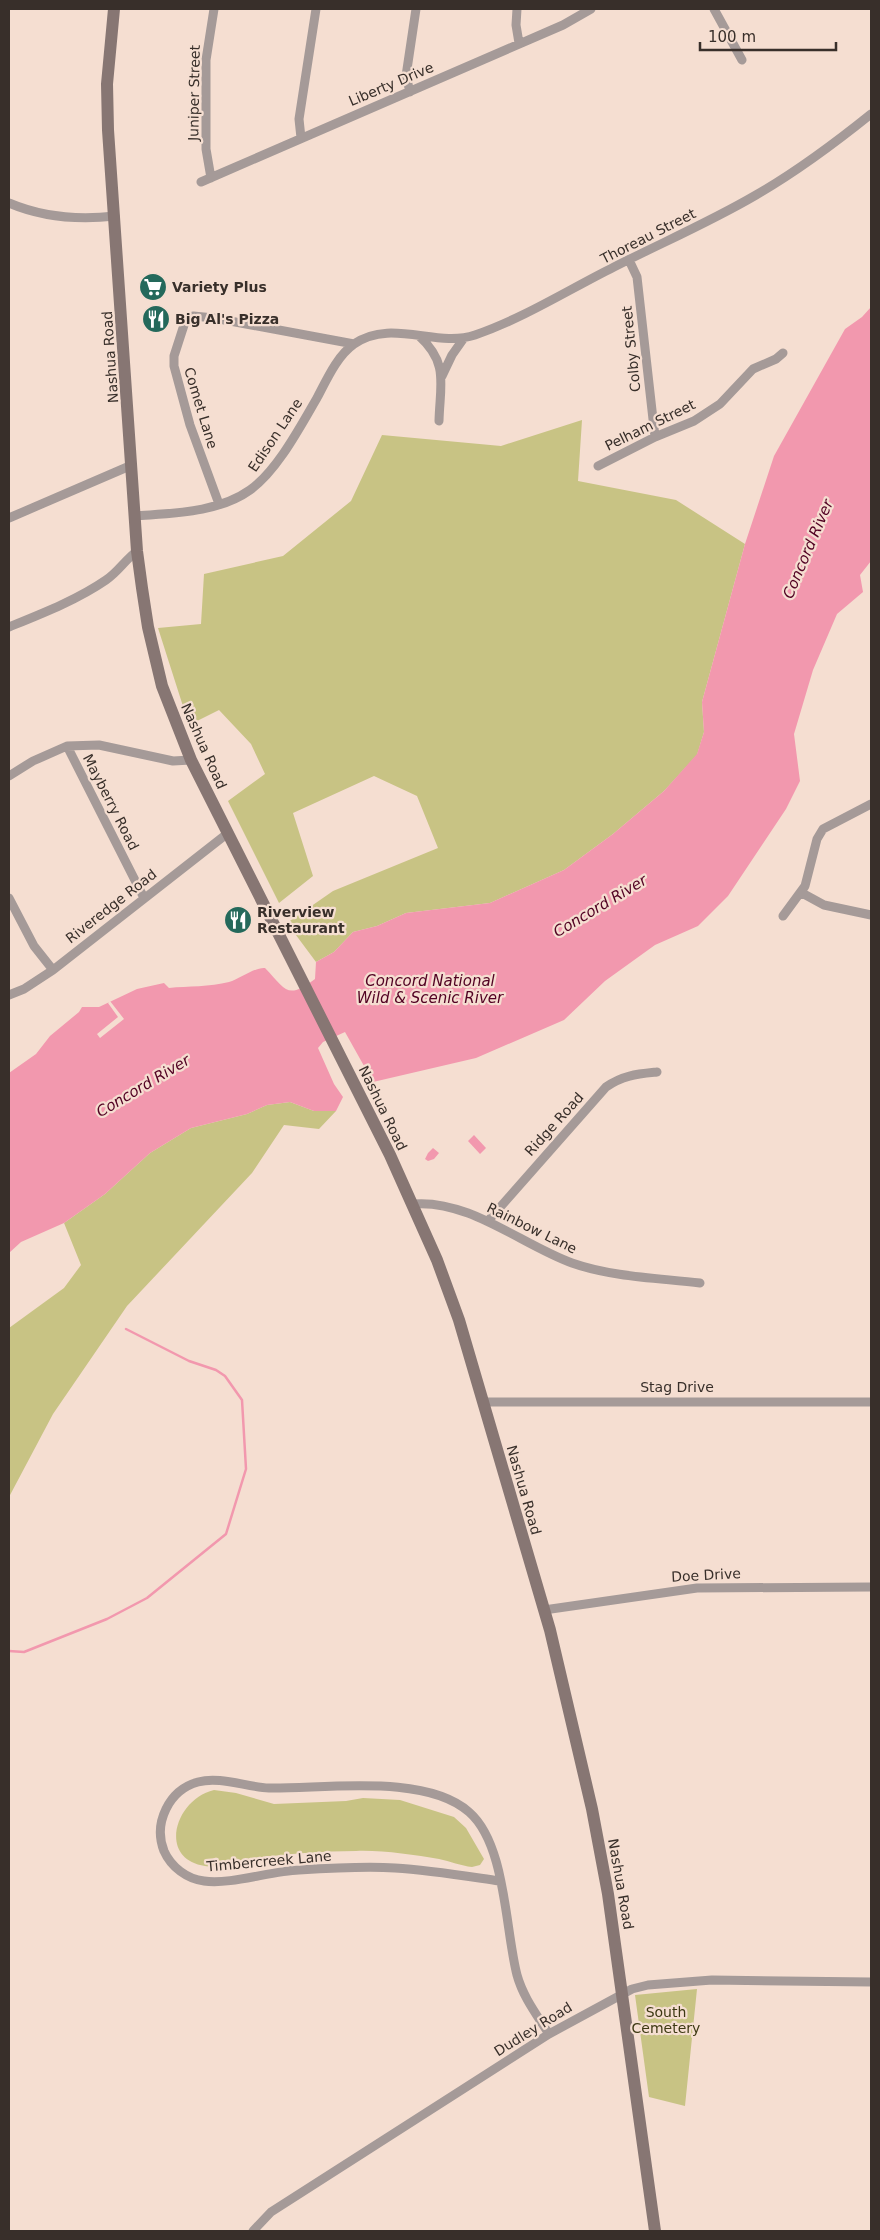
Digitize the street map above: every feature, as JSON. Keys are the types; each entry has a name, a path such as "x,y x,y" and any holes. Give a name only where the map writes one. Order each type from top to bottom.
{"main road":[{"name":"Nashua Road","path":"114,9 107,84 115,216 137,551 148,627 157,667 169,705 191,760 301,975 413,1204 459,1320 544,1610 594,1818 608,1894 655,2231"}],"street":[{"name":"Juniper Street","path":"211,178 206,149 206,60 214,9"},
{"path":"301,138 299,119 316,9"},
{"path":"410,92 406,76 416,9"},
{"path":"518,9 516,25 519,43"},
{"name":"Liberty Drive","path":"202,182 563,25 591,9"},
{"path":"714,9 742,60"},
{"name":"Thoreau Street","path":"354,344 383,333 464,338 484,332 559,298 757,194 871,114"},
{"path":"9,203 52,215 82,218 115,216"},
{"name":"Colby Street","path":"629,260 637,277 655,437"},
{"name":"Comet Lane","path":"219,504 190,425 174,366 181,329 187,319 193,316 214,318 354,344"},
{"path":"418,336 432,350 442,376"},
{"path":"439,421 442,376 452,354 464,338"},
{"name":"Edison Lane","path":"135,516 180,512 219,504 248,492 263,479 293,437 335,365 354,344"},
{"name":"Pelham Street","path":"598,466 655,437 681,428 708,412 730,394 748,374 760,365 776,359 783,353"},
{"path":"9,518 132,465"},
{"path":"9,628 50,610 106,580 126,559 137,551"},
{"path":"9,776 33,761 67,746 99,745 173,761 191,760"},
{"name":"Mayberry Road","path":"67,746 144,898"},
{"path":"783,916 802,893 808,880 817,838 827,826 871,804"},
{"name":"Riveredge Road","path":"9,995 53,970 228,833"},
{"path":"802,893 824,905 871,915"},
{"path":"9,898 34,946 53,970"},
{"name":"Ridge Road","path":"488,1221 606,1087 618,1078 657,1072"},
{"name":"Rainbow Lane","path":"413,1204 431,1204 488,1221 544,1251 586,1268 700,1284"},
{"name":"Stag Drive","path":"483,1402 871,1402"},
{"name":"Doe Drive","path":"544,1610 697,1588 871,1586"},
{"name":"Timbercreek Lane","path":"499,1881 385,1868 290,1870 204,1881 188,1876 168,1858 162,1842 161,1825 166,1808 176,1794 190,1784 207,1780 269,1788 370,1786 405,1789 452,1802 471,1814 490,1843 499,1881 517,1975 524,1992 549,2034"},
{"name":"Dudley Road","path":"253,2231 271,2212 549,2034 622,1993 648,1985 712,1980 871,1982"}],"green space":[{"path":"582,420 578,481 676,500 745,544 702,702 704,732 697,755 664,791 613,834 564,870 490,903 406,913 377,926 353,932 334,952 316,962 287,923 333,891 438,848 417,796 374,776 293,813 313,876 279,903 228,801 265,774 251,744 219,710 189,725 158,628 201,624 204,574 283,556 351,501 382,435 501,446"},
{"path":"290,1102 314,1111 336,1111 319,1129 284,1125 252,1173 127,1306 53,1414 9,1497 9,1328 64,1288 81,1265 64,1223 105,1194 150,1153 191,1128 247,1114 267,1105"},
{"path":"214,1790 236,1793 274,1804 346,1801 363,1798 400,1800 454,1817 466,1828 484,1859 480,1865 472,1867 439,1859 398,1853 343,1851 247,1859 211,1867 205,1866 190,1861 181,1852 176,1841 177,1829 181,1816 189,1805 200,1796"},
{"name":"South Cemetery","path":"697,1989 685,2106 649,2097 635,1995"}],"water":[{"name":"Concord National Wild & Scenic River","path":"871,307 871,561 860,575 863,592 837,614 813,670 794,734 800,781 786,809 728,896 698,926 655,945 605,981 564,1020 476,1058 373,1082 345,1032 323,1042 318,1048 334,1084 343,1097 336,1111 314,1111 290,1102 267,1105 247,1114 191,1128 150,1153 105,1194 64,1223 21,1242 9,1253 9,1073 36,1054 50,1036 79,1012 82,1007 99,1007 137,989 164,983 169,988 222,984 261,968 265,968 287,990 298,989 315,979 316,962 334,952 353,932 377,926 406,913 490,903 564,870 613,834 664,791 697,754 704,732 702,702 745,544 774,456 845,329 862,317"},
{"path":"474,1135 486,1148 480,1154 468,1141"},
{"path":"433,1148 439,1153 434,1159 428,1161 425,1159"}],"pier":[{"path":"110,1001 124,1019 100,1038 97,1034 118,1017 108,1003"}],"waterway":[{"path":"9,1651 24,1652 107,1619 147,1598 226,1534 246,1469 242,1400 225,1376 216,1370 189,1361 126,1329"}],"place":[{"name":"Variety Plus","path":"153,287"},
{"name":"Big Al's Pizza","path":"156,319"},
{"name":"Riverview Restaurant","path":"238,920"}],"water label":[{"name":"Concord River","path":"808,549"},
{"name":"Concord River","path":"600,906"},
{"name":"Concord River","path":"143,1086"}]}
